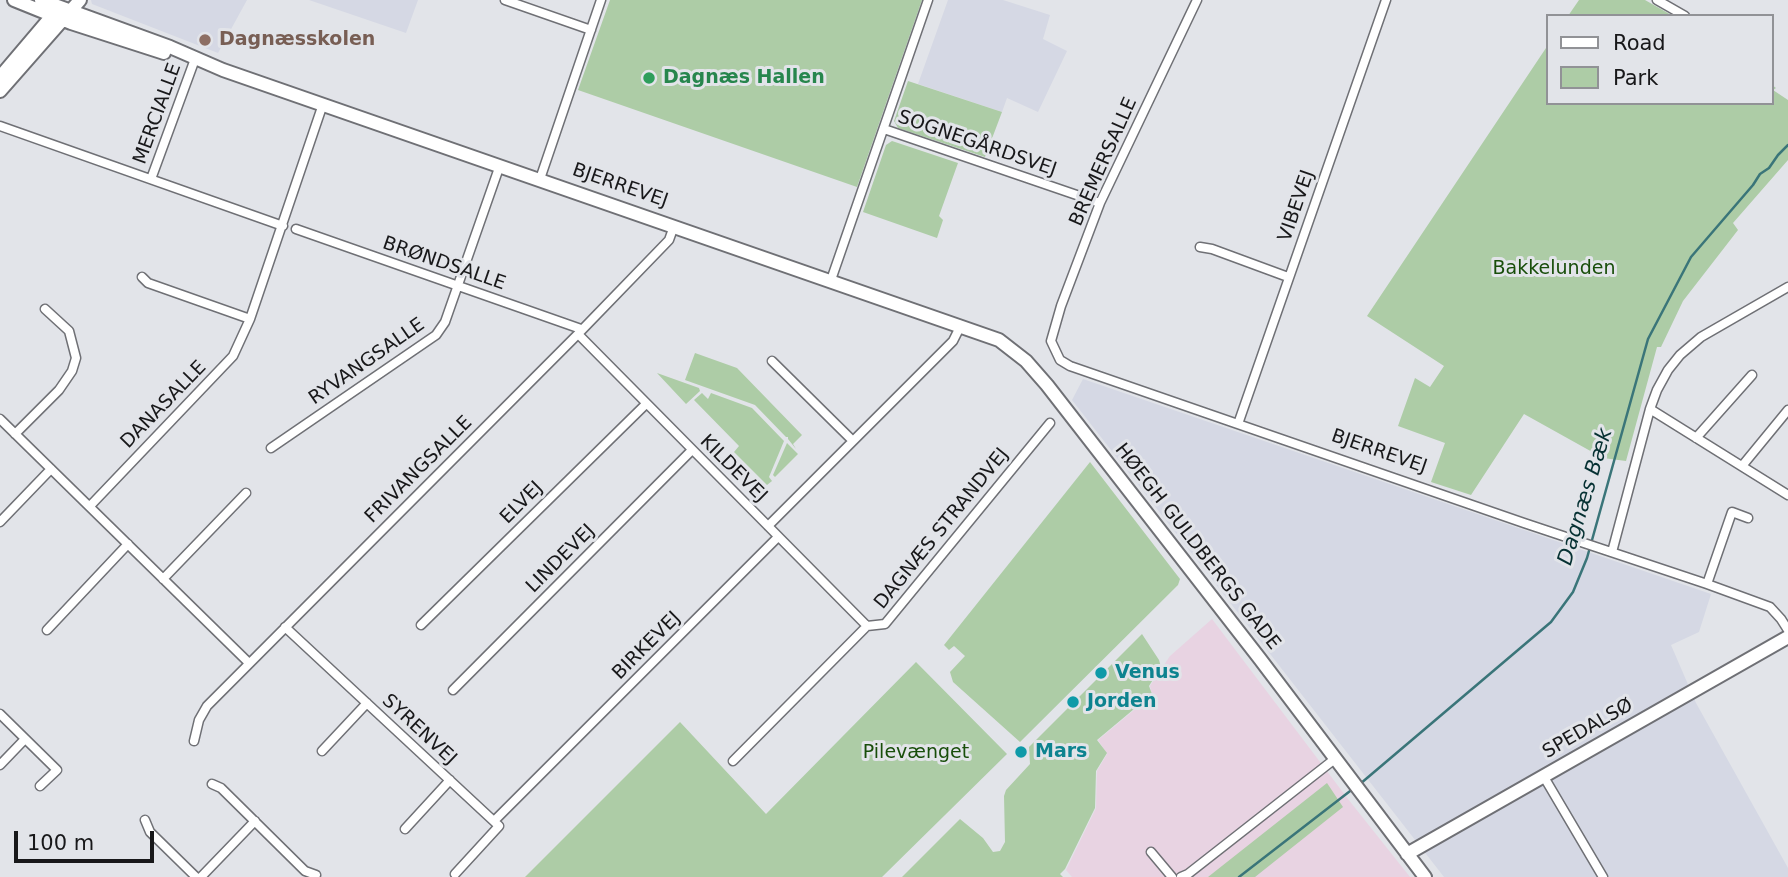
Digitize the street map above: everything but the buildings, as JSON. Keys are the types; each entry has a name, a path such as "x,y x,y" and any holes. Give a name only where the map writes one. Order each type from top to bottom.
{"street":[{"name":"BJERREVEJ","path":"14,0 66,9"},
{"name":"BJERREVEJ","path":"41,0 170,47 195,59 961,326 999,340 1026,361"},
{"path":"505,0 591,30"},
{"path":"540,179 601,0"},
{"name":"SOGNEGÅRDSVEJ","path":"831,280 928,0"},
{"name":"BREMERSALLE","path":"1051,341 1060,306 1100,203 1197,0"},
{"name":"VIBEVEJ","path":"1238,424 1386,0"},
{"path":"1657,0 1682,14"},
{"path":"0,77 66,9"},
{"path":"0,91 66,9"},
{"name":"MERCIALLE","path":"151,179 195,59"},
{"name":"DANASALLE","path":"90,506 233,356 250,319 323,104"},
{"path":"0,126 283,226"},
{"name":"SOGNEGÅRDSVEJ","path":"884,129 1100,203"},
{"name":"RYVANGSALLE","path":"271,448 436,335 445,322 500,165"},
{"name":"FRIVANGSALLE","path":"194,741 199,720 207,706 669,240 674,226"},
{"name":"BRØNDSALLE","path":"296,229 579,332"},
{"path":"1200,247 1212,248 1288,277"},
{"path":"142,278 149,284 250,319"},
{"path":"1610,552 1650,409 1657,390 1680,355 1721,324 1788,287"},
{"path":"15,434 59,390 72,371 76,358 69,331 45,309"},
{"path":"768,526 953,341 961,326"},
{"name":"KILDEVEJ","path":"579,332 646,404 867,626"},
{"name":"BJERREVEJ","path":"1051,341 1060,360 1070,366 1770,607 1782,619 1788,631"},
{"path":"772,361 853,441"},
{"name":"HØEGH GULDBERGS GADE","path":"1026,361 1336,758 1425,877"},
{"path":"1696,438 1752,375"},
{"name":"ELVEJ","path":"421,625 646,404"},
{"path":"1650,409 1788,494"},
{"path":"1742,466 1788,410"},
{"path":"0,419 249,663"},
{"name":"DAGNÆS STRANDVEJ","path":"733,761 867,626 885,624 1050,423"},
{"name":"LINDEVEJ","path":"453,691 692,450"},
{"path":"0,522 51,469"},
{"path":"163,579 246,493"},
{"path":"1707,584 1732,512 1748,518"},
{"name":"BIRKEVEJ","path":"494,821 778,537"},
{"path":"47,630 128,544"},
{"name":"SYRENVEJ","path":"285,627 494,821"},
{"name":"SPEDALSØ","path":"1407,855 1788,637"},
{"name":"SYRENVEJ","path":"322,751 367,703"},
{"path":"0,714 57,770 40,786"},
{"path":"0,765 25,739"},
{"path":"1181,877 1336,758"},
{"path":"1544,777 1603,877"},
{"name":"SYRENVEJ","path":"405,829 450,780"},
{"path":"212,784 221,788 306,871 316,875"},
{"path":"145,820 150,832 198,877 255,821"},
{"path":"455,874 499,826 494,821"},
{"path":"1151,852 1172,877"}],"shaded area":[{"name":"Dagnæsskolen","path":"91,0 247,0 218,53 92,4"},
{"name":"Dagnæsskolen","path":"309,0 418,0 406,33"},
{"path":"948,0 1003,0 1050,15 1043,39 1067,51 1038,112 1007,98 1002,112 918,84"},
{"path":"1083,379 1711,594 1699,632 1671,645 1696,703 1788,868 1788,877 1444,877 1072,400"},
{"path":"1212,619 1410,877 1072,877 1066,870 1096,808 1097,771 1107,754 1098,740 1152,695 1150,686 1170,656"}],"green space":[{"path":"610,0 922,0 857,187 578,90"},
{"path":"1579,0 1645,0 1670,14 1569,14"},
{"name":"Bakkelunden","path":"1546,48 1546,105 1774,105 1774,91 1788,100 1788,160 1733,223 1738,230 1683,301 1661,347 1657,347 1626,461 1603,458 1524,414 1471,495 1431,482 1445,443 1398,426 1415,378 1430,387 1444,366 1367,316"},
{"path":"908,81 1002,112 985,157 898,128 894,121"},
{"path":"892,141 958,163 939,216 943,220 937,238 863,212 886,145"},
{"path":"695,353 737,368 802,435 793,444 796,449 788,437 755,405 685,380"},
{"path":"657,373 699,388 700,391 686,404"},
{"path":"702,393 708,399 711,393 752,408 784,441 769,477 772,481 767,485 734,452 739,446 694,400"},
{"path":"787,443 798,454 775,477 773,475"},
{"path":"1090,462 1180,579 1178,585 1020,742 953,682 950,672 965,656 954,646 949,650 944,645"},
{"path":"1142,634 1161,667 1149,686 1152,694 1097,740 1107,753 1096,771 1095,808 1060,874 1063,877 902,877 960,819 983,838 993,852 1000,851 1005,842 1004,796 1006,790 1030,764 1029,747"},
{"name":"Pilevænget","path":"916,662 1007,754 882,877 525,877 680,722 766,814"},
{"path":"1327,783 1343,807 1255,877 1208,877"}],"waterway":[{"name":"Dagnæs Bæk","path":"1360,784 1551,622 1573,592 1587,558 1648,339 1691,257 1760,174 1769,168 1788,145"},
{"name":"Dagnæs Bæk","path":"1239,877 1354,788"}],"place":[{"name":"Dagnæsskolen","path":"205,40"},
{"name":"Dagnæs Hallen","path":"649,78"},
{"name":"Venus","path":"1101,673"},
{"name":"Jorden","path":"1073,702"},
{"name":"Mars","path":"1021,752"}]}
